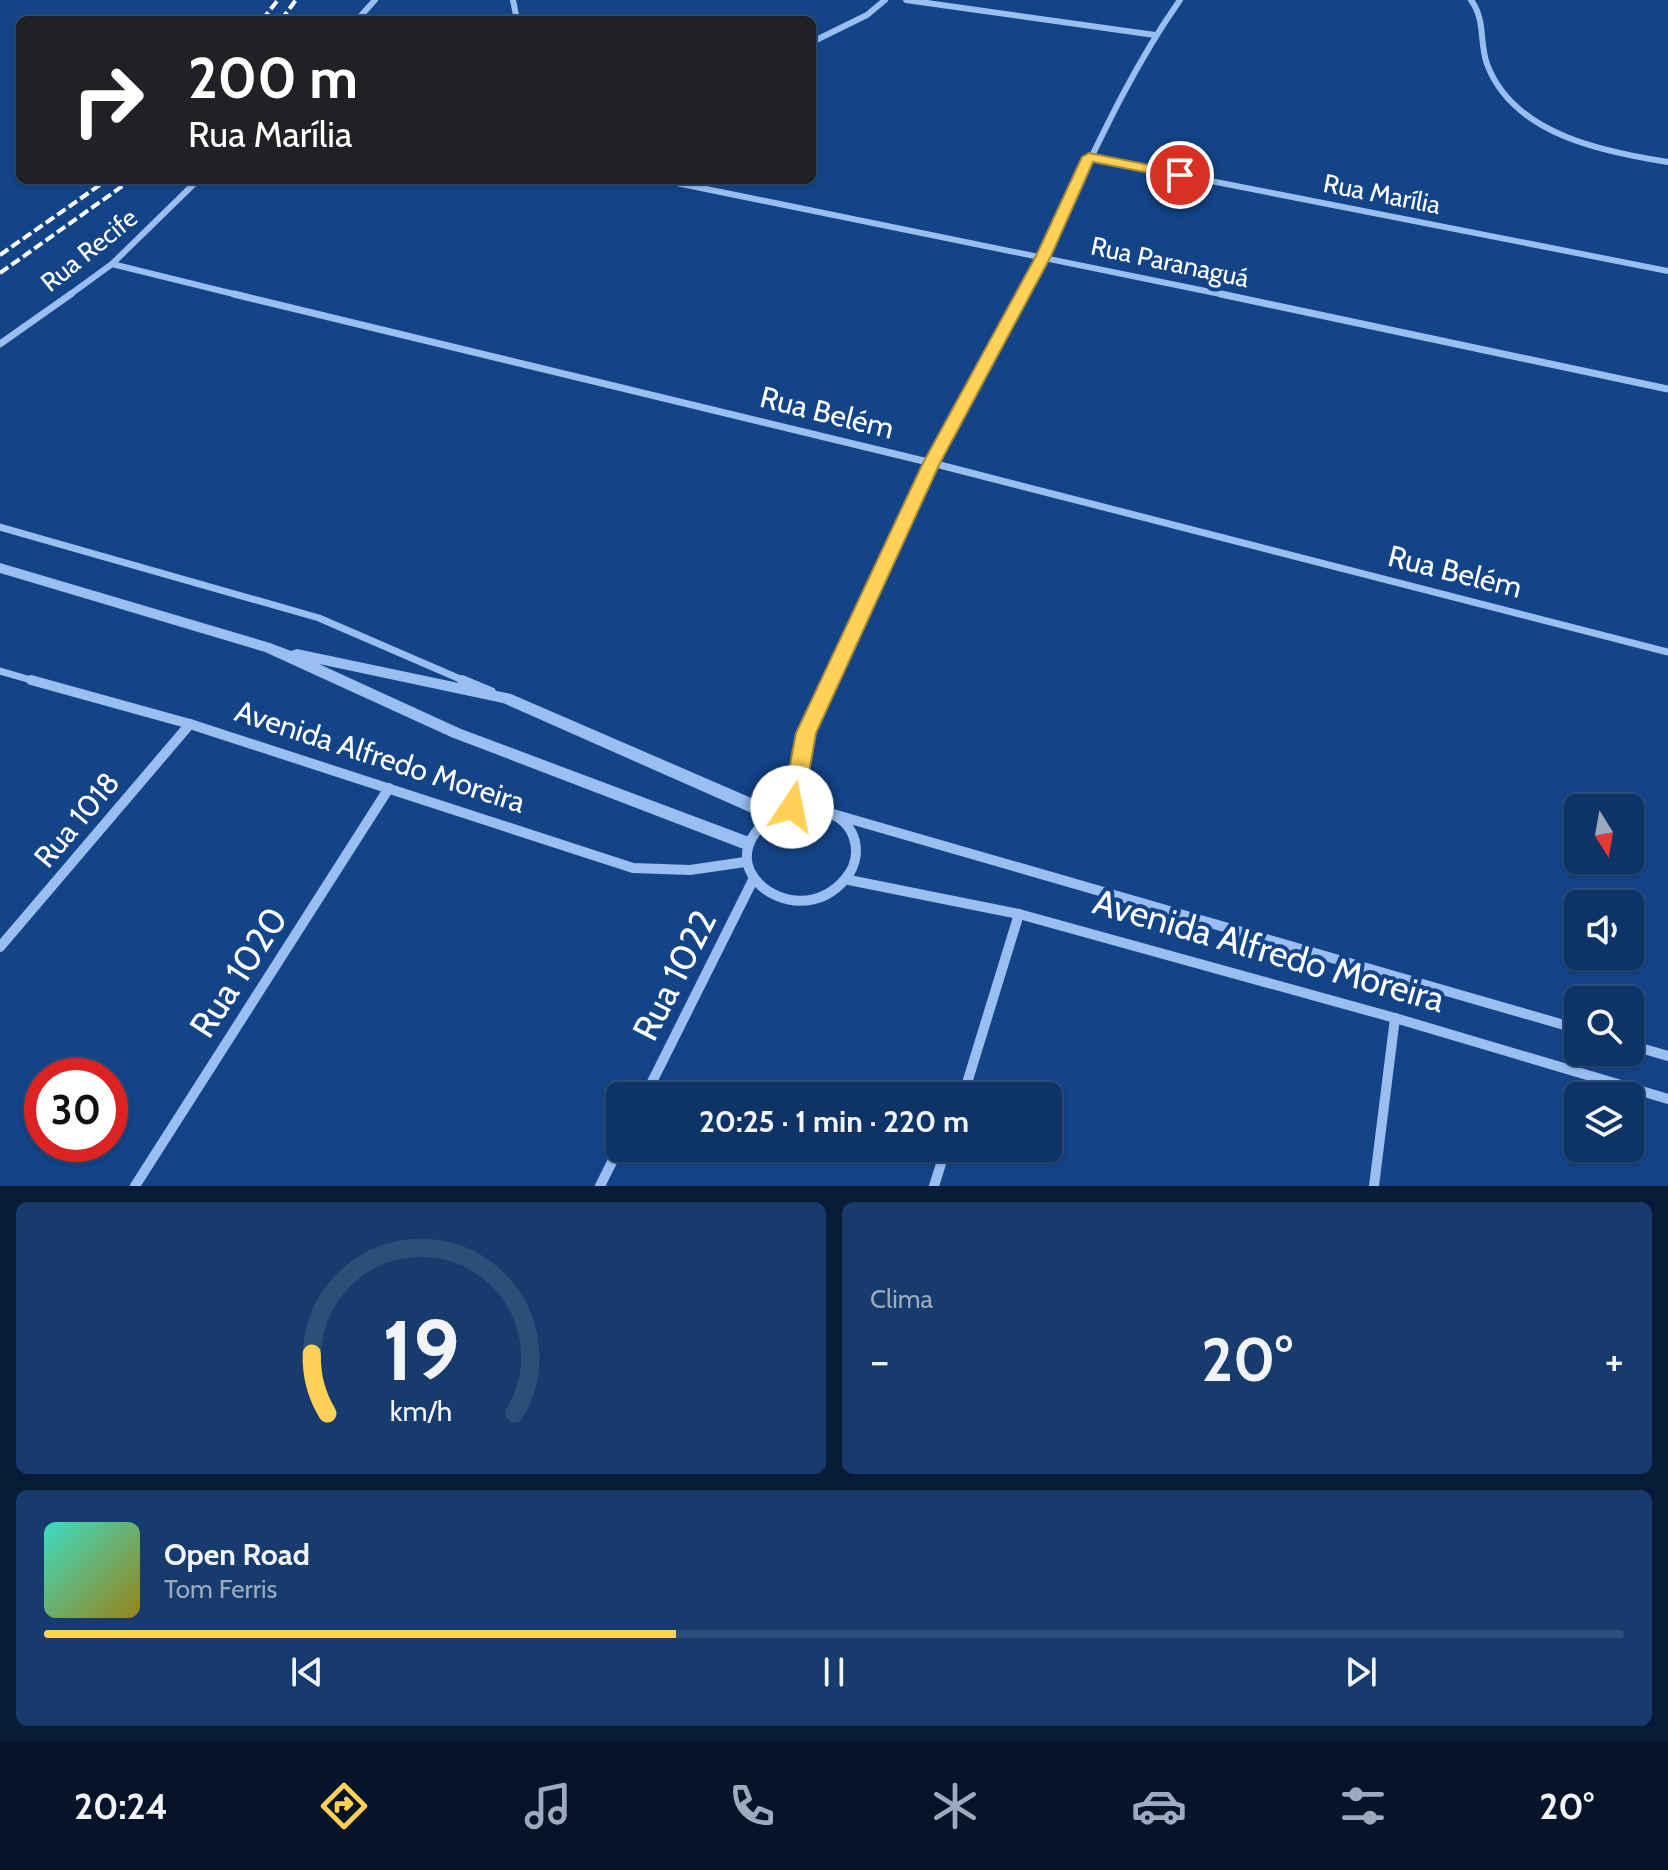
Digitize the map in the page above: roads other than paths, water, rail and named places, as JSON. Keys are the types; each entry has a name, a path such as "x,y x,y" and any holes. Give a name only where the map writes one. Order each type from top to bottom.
{"street":[{"path":"361,16 375,0"},
{"path":"816,40 867,15 885,0"},
{"path":"906,0 1155,35"},
{"path":"792,807 806,733 932,463 1044,256 1089,157 1155,35 1180,0"},
{"path":"1471,0 1480,11 1486,34 1486,61 1500,93 1540,124 1590,145 1668,162"},
{"name":"Rua Marília","path":"1089,157 1668,271"},
{"name":"Rua Recife","path":"0,344 112,264 194,184"},
{"name":"Rua Paranaguá","path":"682,184 1044,256 1668,389"},
{"name":"Rua Belém","path":"112,264 932,463 1668,652"},
{"name":"Avenida Alfredo Moreira","path":"0,527 319,618 771,814"},
{"name":"Avenida Alfredo Moreira","path":"0,568 270,648 456,733 746,843"},
{"name":"Avenida Alfredo Moreira","path":"270,648 506,698"},
{"name":"Avenida Alfredo Moreira","path":"0,671 190,724 633,868 690,870 745,862"},
{"name":"Rua 1018","path":"0,947 190,724"},
{"name":"Rua 1020","path":"135,1186 389,788"},
{"path":"792,807 814,807 833,814 849,827 857,844 858,862 849,880 833,893 812,901 789,901 768,893 753,880 745,862 746,843 756,826 771,814 792,807"},
{"name":"Avenida Alfredo Moreira","path":"833,814 1564,1025"},
{"name":"Rua 1022","path":"652,1082 753,880"},
{"name":"Avenida Alfredo Moreira","path":"849,880 1019,914 1395,1018 1668,1099"},
{"path":"967,1082 1019,914"},
{"path":"1374,1186 1395,1018"},
{"path":"1644,1049 1668,1056"},
{"path":"600,1186 612,1162"},
{"path":"934,1186 942,1162"}],"railway":[{"path":"265,16 278,0"},
{"path":"284,16 296,0"},
{"path":"0,255 101,184"},
{"path":"0,273 125,184"}]}
